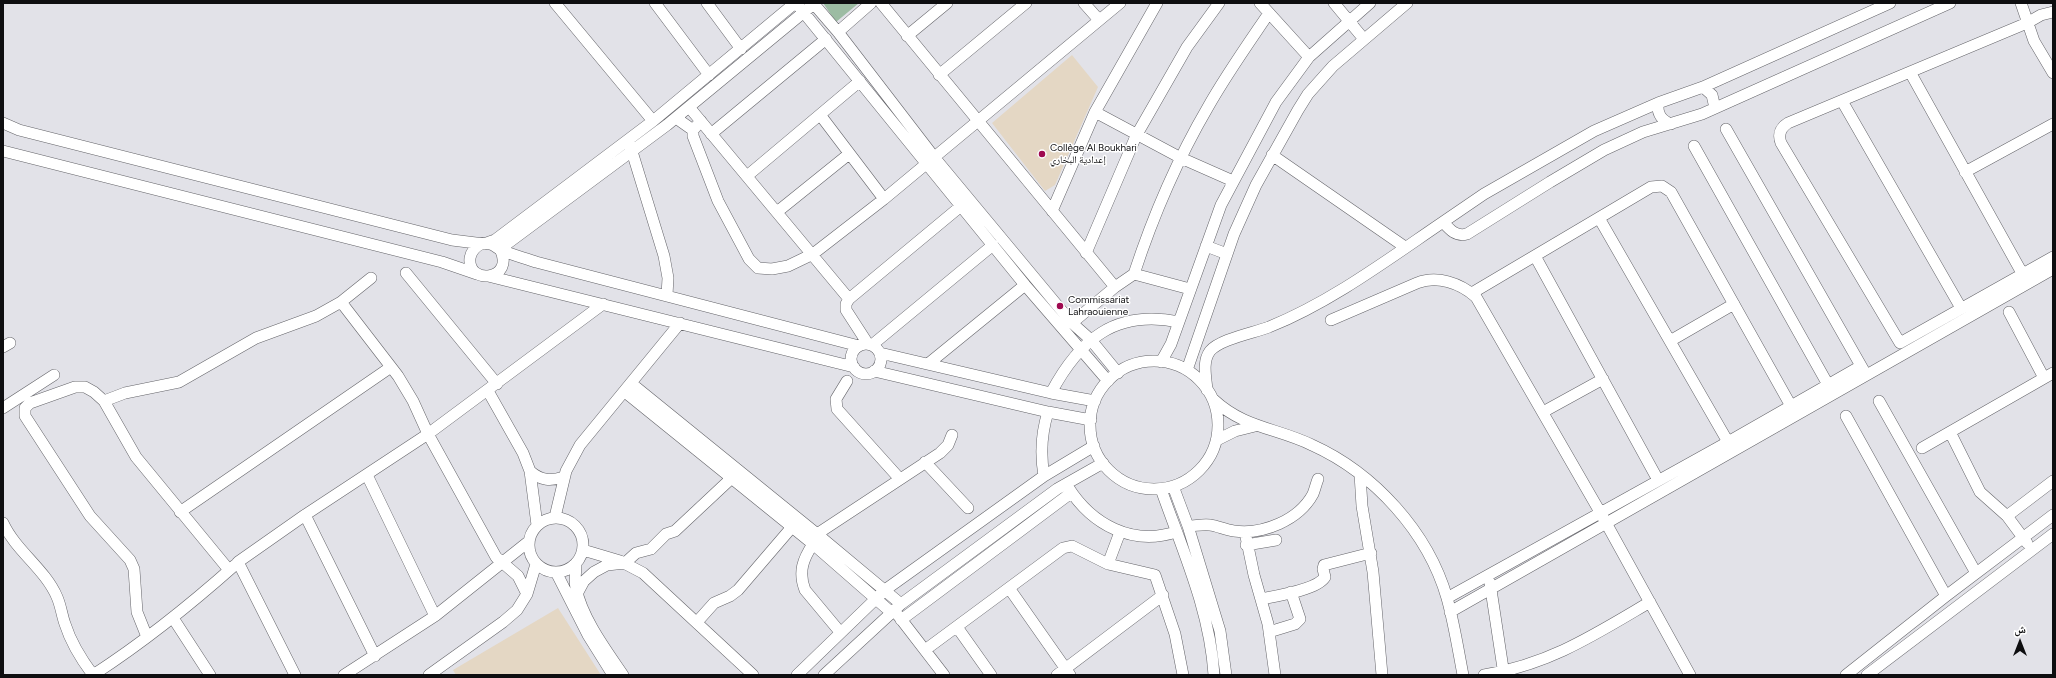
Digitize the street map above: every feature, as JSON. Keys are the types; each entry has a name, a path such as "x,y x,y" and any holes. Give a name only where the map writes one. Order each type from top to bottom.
{"street":[{"path":"555,3 653,121"},
{"path":"655,3 709,75"},
{"path":"707,3 740,49"},
{"path":"500,250 503,260 502,266 496,274 483,275 472,268 470,258 475,248 495,240 653,121 796,3 860,81 1072,322 1091,340 1118,373"},
{"path":"500,250 676,118 814,3 838,32 930,160 961,206 1025,286 1081,348 1108,381"},
{"path":"838,32 871,3"},
{"path":"881,3 1115,287"},
{"path":"907,36 947,3"},
{"path":"939,75 1026,3"},
{"path":"1084,3 1099,20"},
{"path":"701,121 693,130 693,136 718,200 755,266 763,269 788,266 813,254 884,199 1120,3"},
{"path":"1052,211 1095,112 1157,3"},
{"path":"1086,253 1136,136 1187,47 1219,3"},
{"path":"1260,3 1309,57"},
{"path":"1334,3 1364,38"},
{"path":"1161,362 1168,350 1206,246 1233,181 1276,102 1309,57 1370,3"},
{"path":"1187,370 1244,209 1272,155 1308,94 1333,66 1364,38 1407,3"},
{"path":"1208,390 1206,359 1215,347 1290,318 1342,288 1484,194 1538,161 1594,131 1658,103 1703,87 1890,3"},
{"path":"1443,222 1454,233 1460,235 1467,234 1544,185 1604,150 1643,132 1686,120 1716,108 1950,3"},
{"path":"2020,3 2034,41 2053,73"},
{"path":"2053,12 2036,17 2027,23 1785,125 1780,134 1781,144 1900,343 2053,256"},
{"path":"1072,322 1115,287 1134,274 1147,232 1181,158 1208,107 1269,13"},
{"path":"711,134 826,39"},
{"path":"1910,72 2022,273"},
{"path":"747,176 821,116 860,81"},
{"path":"1703,87 1712,95 1716,108"},
{"path":"1842,101 1961,308"},
{"path":"1658,103 1660,116 1671,124"},
{"path":"689,107 849,299"},
{"path":"1095,112 1136,136 1233,181"},
{"path":"821,116 884,199"},
{"path":"676,118 693,130"},
{"path":"3,123 19,130 452,240 490,244 500,250 536,262 866,345 880,353 1051,393 1095,401"},
{"path":"1965,172 2053,124"},
{"path":"1726,129 1863,370"},
{"path":"628,140 664,256 668,278 666,295"},
{"path":"1694,146 1831,389"},
{"path":"3,151 442,262 483,275 854,367 863,373 874,371 1048,412 1090,420"},
{"path":"777,212 849,154"},
{"path":"1272,155 1405,247"},
{"path":"1472,293 1651,187 1658,186 1669,190 1791,406"},
{"path":"866,345 846,310 846,304 849,299 961,206"},
{"path":"1599,218 1728,442"},
{"path":"854,367 852,355 993,245"},
{"path":"1206,246 1227,254"},
{"path":"1535,256 1658,480"},
{"path":"1450,612 1607,523 1863,370 2053,269"},
{"path":"406,273 497,384"},
{"path":"1134,274 1190,289"},
{"path":"104,401 125,393 179,382 256,338 316,316 340,302 371,278"},
{"path":"1331,320 1417,283 1430,279 1448,282 1472,293 1483,305 1607,523 1690,675"},
{"path":"928,364 1025,286"},
{"path":"340,302 391,367 413,401 428,434 496,557 518,576 527,594"},
{"path":"3,523 24,556 40,572 58,598 65,624 73,645 93,675 173,618 238,562 305,515 428,434 488,391 603,304"},
{"path":"1670,341 1734,304"},
{"path":"1922,448 2049,375 2009,312"},
{"path":"1051,393 1065,368 1081,348 1091,340 1112,328 1141,319 1159,318 1178,322"},
{"path":"555,517 564,477 580,445 629,388 680,323"},
{"path":"874,371 879,366 881,360 880,353"},
{"path":"1161,362 1187,370 1208,390 1213,400 1218,420 1217,440 1211,455 1202,468 1194,475 1173,486 1161,488 1134,486 1112,473 1102,463 1094,446 1090,420 1095,401 1108,381 1118,373 1129,367 1143,363 1161,362"},
{"path":"180,512 391,367"},
{"path":"3,408 54,375"},
{"path":"1543,412 1602,379"},
{"path":"847,381 836,399 837,409 899,478"},
{"path":"148,637 137,612 134,569 130,560 90,516 24,412 30,403 75,387 85,388 94,392 104,401 136,457 229,570"},
{"path":"629,388 815,539 885,590 901,620 926,650 944,675"},
{"path":"1447,598 1791,406 1831,389"},
{"path":"488,391 523,453 530,472 537,525"},
{"path":"1213,400 1233,415 1255,426 1284,433 1313,445 1360,474 1391,503 1415,533 1430,558 1447,598 1463,675"},
{"path":"1879,401 1976,573"},
{"path":"1044,476 1040,443 1048,412"},
{"path":"1846,416 1946,596"},
{"path":"1217,440 1235,431 1255,426"},
{"path":"1950,432 1980,492 2007,516 2032,550"},
{"path":"840,632 805,590 803,584 802,566 815,539 899,478 944,450 952,435"},
{"path":"797,675 885,590 1044,476 1094,446"},
{"path":"926,462 968,508"},
{"path":"824,675 896,609 1102,463"},
{"path":"530,472 537,477 552,480 564,477"},
{"path":"735,474 792,527 815,539 876,598 896,609"},
{"path":"577,594 584,582 594,572 607,565 625,563 636,553 651,549 666,534 675,531 735,474"},
{"path":"1360,474 1363,512 1371,553 1382,675"},
{"path":"367,475 435,616"},
{"path":"1188,526 1208,524 1234,532 1266,529 1291,517 1303,506 1313,494 1318,479"},
{"path":"2007,516 2053,481"},
{"path":"1173,486 1188,526 1220,631 1226,675"},
{"path":"1068,488 1092,515 1120,532 1130,535 1152,537 1176,532"},
{"path":"901,620 1068,488"},
{"path":"1161,488 1197,590 1206,621 1212,649 1214,675"},
{"path":"305,515 375,656"},
{"path":"1846,675 1946,596 2053,515"},
{"path":"576,564 570,568 556,572 545,570 536,564 530,554 528,542 531,533 537,525 545,519 555,517 565,519 580,531 583,540 583,550 576,564 577,594 597,636 623,675"},
{"path":"697,622 714,603 734,593 792,527"},
{"path":"1108,564 1120,532"},
{"path":"1245,532 1246,546 1269,632 1275,675"},
{"path":"1868,675 2053,534"},
{"path":"1246,546 1276,540"},
{"path":"344,675 435,616 502,563 512,557 528,542"},
{"path":"926,650 1068,546 1076,548 1108,564 1155,575 1163,595 1179,648 1183,675"},
{"path":"583,550 625,563 649,578 753,675"},
{"path":"1261,599 1292,592 1323,580 1325,577 1323,569 1324,565 1371,553"},
{"path":"238,562 295,675"},
{"path":"429,675 503,622 517,610 527,594 536,564"},
{"path":"556,572 588,635 613,675"},
{"path":"1488,575 1504,673"},
{"path":"1009,588 1064,673 1163,595"},
{"path":"1269,632 1295,624 1300,619 1292,592"},
{"path":"1484,675 1504,673 1544,660 1570,648 1650,602"},
{"path":"173,618 210,675"},
{"path":"956,627 991,675"}],"shaded area":[{"name":"Collège Al Boukhari إعدادية البخاري","path":"1072,55 1098,87 1055,185 1045,191 992,123"},
{"path":"558,608 601,675 456,675 453,670"}],"green space":[{"path":"823,3 859,3 836,22"}],"place":[{"name":"Collège Al Boukhari إعدادية البخاري","path":"1042,154"},
{"name":"Commissariat Lahraouienne","path":"1060,306"}]}
